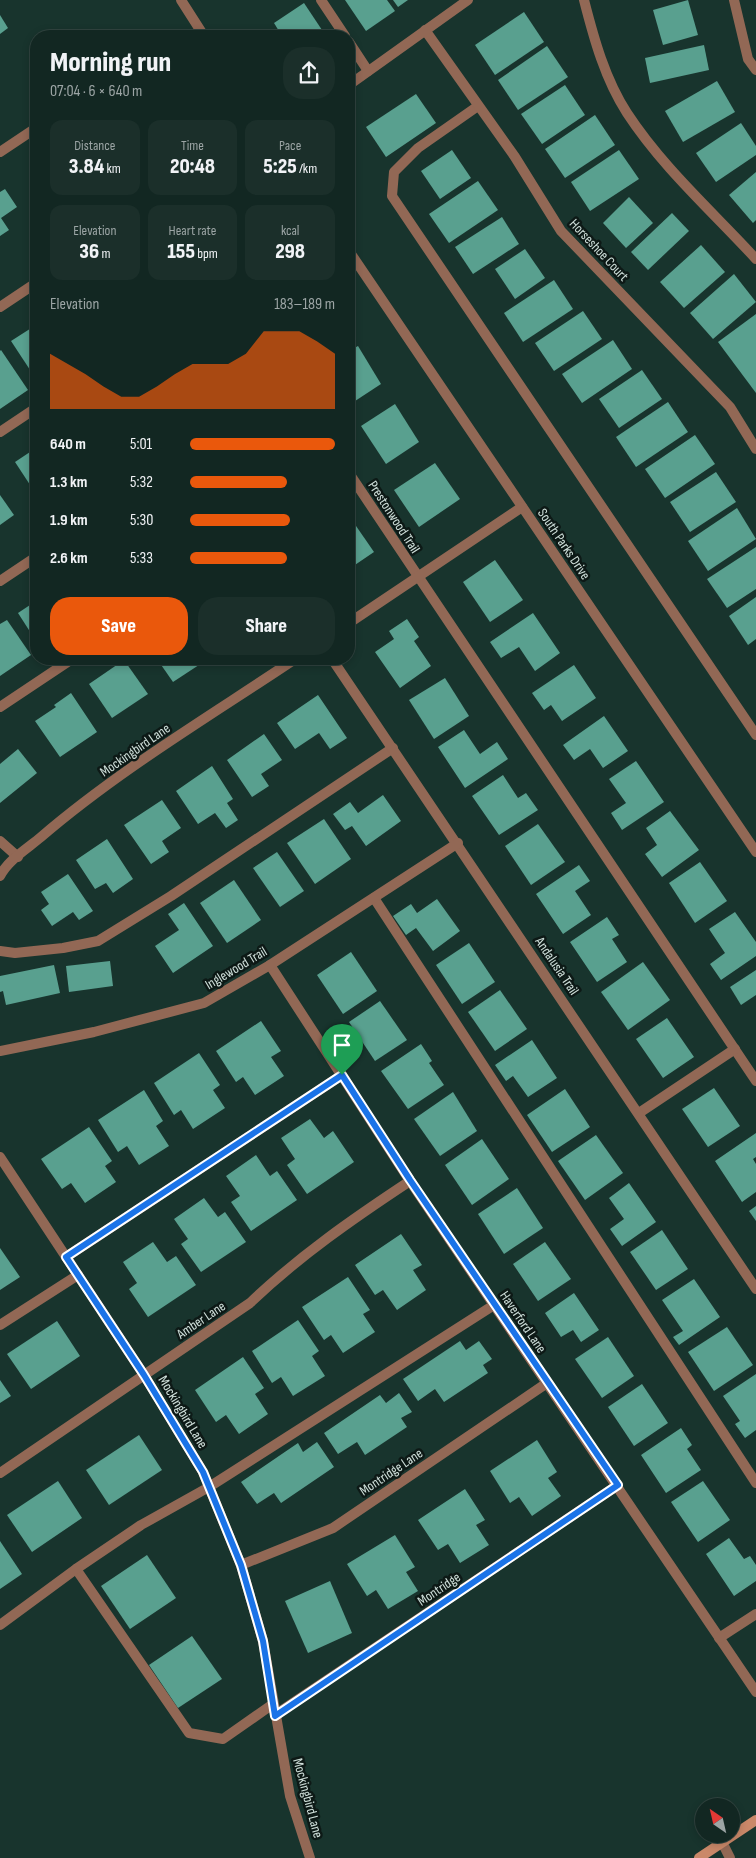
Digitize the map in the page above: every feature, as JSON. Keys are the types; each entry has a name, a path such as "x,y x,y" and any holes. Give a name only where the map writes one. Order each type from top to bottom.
{"main road":[{"path":"740,1830 756,1820"},
{"path":"699,1858 721,1843"}],"street":[{"path":"182,0 200,30"},
{"path":"321,0 341,30"},
{"path":"355,81 468,0"},
{"path":"584,0 601,60 626,112 655,152 756,259"},
{"path":"734,0 748,59 756,70"},
{"name":"Horseshoe Court","path":"425,30 515,157 561,231 730,407 756,449"},
{"path":"355,51 368,71"},
{"path":"478,106 418,148 394,172 392,196 756,734"},
{"path":"0,152 30,132"},
{"name":"South Parks Drive","path":"355,260 756,852"},
{"path":"0,307 30,287"},
{"path":"0,432 30,412"},
{"name":"Prestonwood Trail","path":"355,481 417,577 756,1081"},
{"path":"355,619 522,507"},
{"path":"0,581 30,561"},
{"path":"0,707 63,665"},
{"name":"Mockingbird Lane","path":"0,876 18,856 60,820 132,768 286,665"},
{"name":"Andalusia Trail","path":"336,665 458,843 756,1289"},
{"path":"0,952 15,953 44,950 98,941 171,896 393,748"},
{"path":"0,841 18,856"},
{"name":"Inglewood Trail","path":"0,1051 94,1032 204,1003 270,965 458,843"},
{"path":"374,898 756,1483"},
{"name":"Haverford Lane","path":"270,965 410,1180 618,1485 756,1692"},
{"path":"639,1113 734,1049"},
{"path":"66,1257 342,1075"},
{"name":"Mockingbird Lane","path":"0,1157 144,1375 203,1472 241,1565 263,1641 290,1796 310,1858"},
{"name":"Amber Lane","path":"0,1473 250,1303 284,1271 332,1233 410,1180"},
{"path":"0,1325 78,1274"},
{"path":"0,1626 76,1569 141,1525 209,1487 494,1305"},
{"name":"Montridge Lane","path":"241,1565 333,1528 547,1383"},
{"name":"Montridge","path":"275,1716 618,1485"},
{"path":"76,1569 189,1733 223,1738 273,1704"},
{"path":"719,1638 756,1614"},
{"path":"722,1843 730,1858"}],"building":[{"path":"345,0 387,0 395,11 366,31"},
{"path":"393,0 408,0 398,7"},
{"path":"688,0 698,35 663,45 653,10"},
{"path":"304,3 322,30 278,30 274,23"},
{"path":"524,12 544,42 495,75 475,45"},
{"path":"0,15 8,28 0,34"},
{"path":"704,45 709,70 650,83 645,58"},
{"path":"547,46 568,77 518,110 498,80"},
{"path":"717,81 735,112 683,142 665,111"},
{"path":"565,85 585,115 542,144 521,114"},
{"path":"416,94 436,123 386,157 366,127"},
{"path":"595,115 615,145 565,178 545,149"},
{"path":"741,123 756,146 756,155 716,182 696,153"},
{"path":"452,150 471,178 440,199 421,171"},
{"path":"619,150 639,179 590,211 571,182"},
{"path":"756,172 756,220 753,223 729,195"},
{"path":"478,181 498,210 449,243 429,214"},
{"path":"5,189 17,207 1,218 9,230 0,236 0,192"},
{"path":"629,197 653,223 626,248 603,223"},
{"path":"672,213 689,231 648,270 631,252"},
{"path":"502,217 519,244 473,274 455,247"},
{"path":"701,245 725,272 684,308 660,282"},
{"path":"525,249 545,278 515,299 495,269"},
{"path":"734,274 756,302 713,339 690,313"},
{"path":"554,280 573,309 523,342 504,313"},
{"path":"583,311 602,339 554,371 535,343"},
{"path":"756,314 756,393 718,342"},
{"path":"30,329 30,370 11,341"},
{"path":"613,340 632,369 582,403 562,374"},
{"path":"358,346 381,384 355,401 355,348"},
{"path":"0,351 28,390 0,409"},
{"path":"642,370 662,399 619,428 599,399"},
{"path":"668,402 688,432 636,467 616,437"},
{"path":"395,404 419,442 386,464 361,426"},
{"path":"695,435 715,464 665,498 645,469"},
{"path":"30,452 30,485 15,462"},
{"path":"435,463 460,499 419,527 394,490"},
{"path":"716,472 736,502 690,532 670,502"},
{"path":"0,495 14,515 0,525"},
{"path":"737,508 756,539 708,571 688,541"},
{"path":"355,524 374,552 355,565"},
{"path":"756,547 756,589 727,608 707,579"},
{"path":"495,560 523,600 490,622 463,582"},
{"path":"756,597 756,639 748,645 729,616"},
{"path":"30,605 30,632 18,613"},
{"path":"533,613 560,653 535,671 519,647 501,658 490,642"},
{"path":"407,619 419,637 414,641 431,666 400,688 375,652 394,639 389,631"},
{"path":"7,620 30,656 0,676 0,624"},
{"path":"117,665 128,665 148,694 112,718 89,684"},
{"path":"161,665 199,665 173,682"},
{"path":"574,665 596,698 562,721 551,705 544,710 532,693"},
{"path":"445,678 469,716 434,739 409,700"},
{"path":"71,693 97,732 60,757 35,721 56,707 54,705"},
{"path":"318,695 347,738 330,749 319,733 295,749 277,723"},
{"path":"604,716 628,751 603,768 590,749 574,760 563,745"},
{"path":"464,730 480,754 497,742 508,759 465,788 438,747"},
{"path":"264,734 282,760 261,774 269,786 252,797 227,760"},
{"path":"18,749 37,773 0,803 0,764"},
{"path":"636,761 664,802 622,830 611,813 626,803 609,779"},
{"path":"212,766 233,799 227,803 238,820 226,828 215,813 198,824 176,791"},
{"path":"503,775 518,798 526,793 538,810 499,835 472,796"},
{"path":"383,795 401,821 366,846 352,826 345,830 333,814 350,802 358,813"},
{"path":"162,800 181,828 162,841 169,852 151,864 124,825"},
{"path":"670,811 699,850 662,877 645,854 657,845 646,828"},
{"path":"324,819 351,859 315,884 287,843"},
{"path":"538,824 565,862 531,885 505,846"},
{"path":"107,839 133,879 113,893 106,883 95,889 76,860"},
{"path":"277,852 304,891 280,907 253,868"},
{"path":"700,862 727,901 695,923 669,883"},
{"path":"579,865 590,881 575,891 591,915 563,934 536,894"},
{"path":"68,874 93,911 79,920 73,912 52,926 41,910 49,904 41,892"},
{"path":"234,880 261,920 227,943 200,903"},
{"path":"437,899 460,931 433,951 416,928 406,935 393,916 411,904 417,913"},
{"path":"184,903 213,946 173,973 155,946 179,930 168,914"},
{"path":"735,912 756,942 756,956 721,980 710,964 725,953 709,929"},
{"path":"607,917 619,935 612,939 627,962 597,982 570,942"},
{"path":"469,943 495,982 462,1004 436,965"},
{"path":"351,952 377,991 343,1014 317,975"},
{"path":"110,961 113,986 69,992 66,966"},
{"path":"643,962 670,1000 628,1030 601,992"},
{"path":"54,965 60,993 6,1005 3,991 0,992 0,976"},
{"path":"756,970 756,995 741,1005 730,987"},
{"path":"500,990 527,1029 495,1051 468,1012"},
{"path":"380,1001 407,1040 375,1061 349,1022"},
{"path":"667,1018 694,1057 663,1078 636,1039"},
{"path":"261,1021 281,1051 271,1057 284,1076 255,1095 243,1077 236,1082 216,1051"},
{"path":"532,1040 557,1078 528,1097 513,1076 506,1081 495,1065"},
{"path":"421,1044 432,1061 429,1063 444,1085 408,1109 381,1071"},
{"path":"199,1053 220,1085 213,1090 225,1108 193,1129 181,1110 174,1115 154,1083"},
{"path":"714,1088 740,1126 708,1147 682,1109"},
{"path":"565,1089 590,1127 552,1152 527,1115"},
{"path":"144,1090 163,1121 156,1126 169,1146 139,1165 127,1146 118,1152 98,1120"},
{"path":"453,1092 477,1131 440,1156 414,1119"},
{"path":"310,1119 324,1138 333,1131 354,1162 307,1194 287,1165 295,1159 281,1138"},
{"path":"89,1127 112,1161 105,1166 116,1182 85,1203 71,1183 62,1189 41,1159"},
{"path":"756,1133 756,1157 753,1159 756,1164 756,1192 742,1202 715,1161"},
{"path":"596,1135 623,1173 585,1200 558,1161"},
{"path":"482,1139 509,1179 472,1205 445,1165"},
{"path":"256,1155 270,1176 277,1171 297,1200 251,1231 231,1202 240,1196 226,1176"},
{"path":"629,1183 656,1222 622,1246 610,1229 624,1219 609,1198"},
{"path":"517,1188 543,1228 504,1254 478,1214"},
{"path":"204,1198 218,1217 225,1212 246,1242 201,1272 181,1244 188,1239 174,1219"},
{"path":"756,1206 756,1221 749,1211"},
{"path":"662,1230 688,1269 656,1290 630,1252"},
{"path":"401,1234 422,1265 413,1270 426,1290 397,1310 383,1290 375,1295 355,1265"},
{"path":"153,1242 167,1262 176,1256 196,1285 148,1317 129,1289 137,1283 123,1262"},
{"path":"545,1242 571,1279 538,1301 513,1264"},
{"path":"0,1248 20,1277 0,1290"},
{"path":"348,1277 370,1310 363,1314 375,1332 343,1353 331,1335 324,1340 302,1307"},
{"path":"694,1279 720,1317 679,1345 673,1337 683,1331 662,1300"},
{"path":"574,1293 599,1330 581,1342 573,1330 561,1337 545,1313"},
{"path":"298,1320 319,1351 312,1356 325,1376 293,1396 281,1377 272,1383 252,1351"},
{"path":"57,1321 80,1356 31,1389 7,1354"},
{"path":"727,1327 753,1365 714,1391 688,1352"},
{"path":"608,1337 634,1376 602,1398 575,1359"},
{"path":"460,1341 466,1350 479,1341 492,1359 483,1365 488,1373 444,1402 435,1389 418,1401 403,1379"},
{"path":"243,1357 264,1388 255,1394 268,1414 239,1434 226,1415 216,1422 195,1390"},
{"path":"756,1374 756,1430 745,1438 735,1424 740,1421 723,1396"},
{"path":"0,1380 11,1396 0,1403"},
{"path":"642,1384 668,1423 634,1446 608,1407"},
{"path":"399,1393 412,1412 401,1418 407,1427 365,1455 357,1442 338,1454 324,1433 380,1395 386,1403"},
{"path":"681,1428 692,1445 687,1449 701,1470 666,1493 641,1455"},
{"path":"139,1435 162,1470 109,1505 86,1470"},
{"path":"537,1440 557,1472 548,1478 561,1496 532,1516 519,1497 510,1503 490,1471"},
{"path":"317,1442 334,1467 281,1503 274,1493 257,1504 241,1482 298,1443 303,1452"},
{"path":"58,1481 82,1518 32,1552 7,1515"},
{"path":"703,1481 730,1520 698,1542 671,1502"},
{"path":"465,1489 485,1520 476,1525 489,1545 460,1563 448,1544 438,1550 418,1520"},
{"path":"395,1535 415,1567 406,1572 418,1591 388,1609 376,1590 367,1596 347,1564"},
{"path":"729,1538 744,1559 750,1556 756,1565 756,1581 734,1596 706,1554"},
{"path":"0,1541 22,1574 0,1589"},
{"path":"147,1555 176,1598 130,1629 101,1586"},
{"path":"330,1581 352,1633 308,1653 285,1601"},
{"path":"192,1636 222,1679 178,1708 149,1665"}],"route":[{"path":"342,1075 410,1180 618,1485 275,1716 263,1641 241,1565 203,1472 144,1375 66,1257 342,1075"}]}
